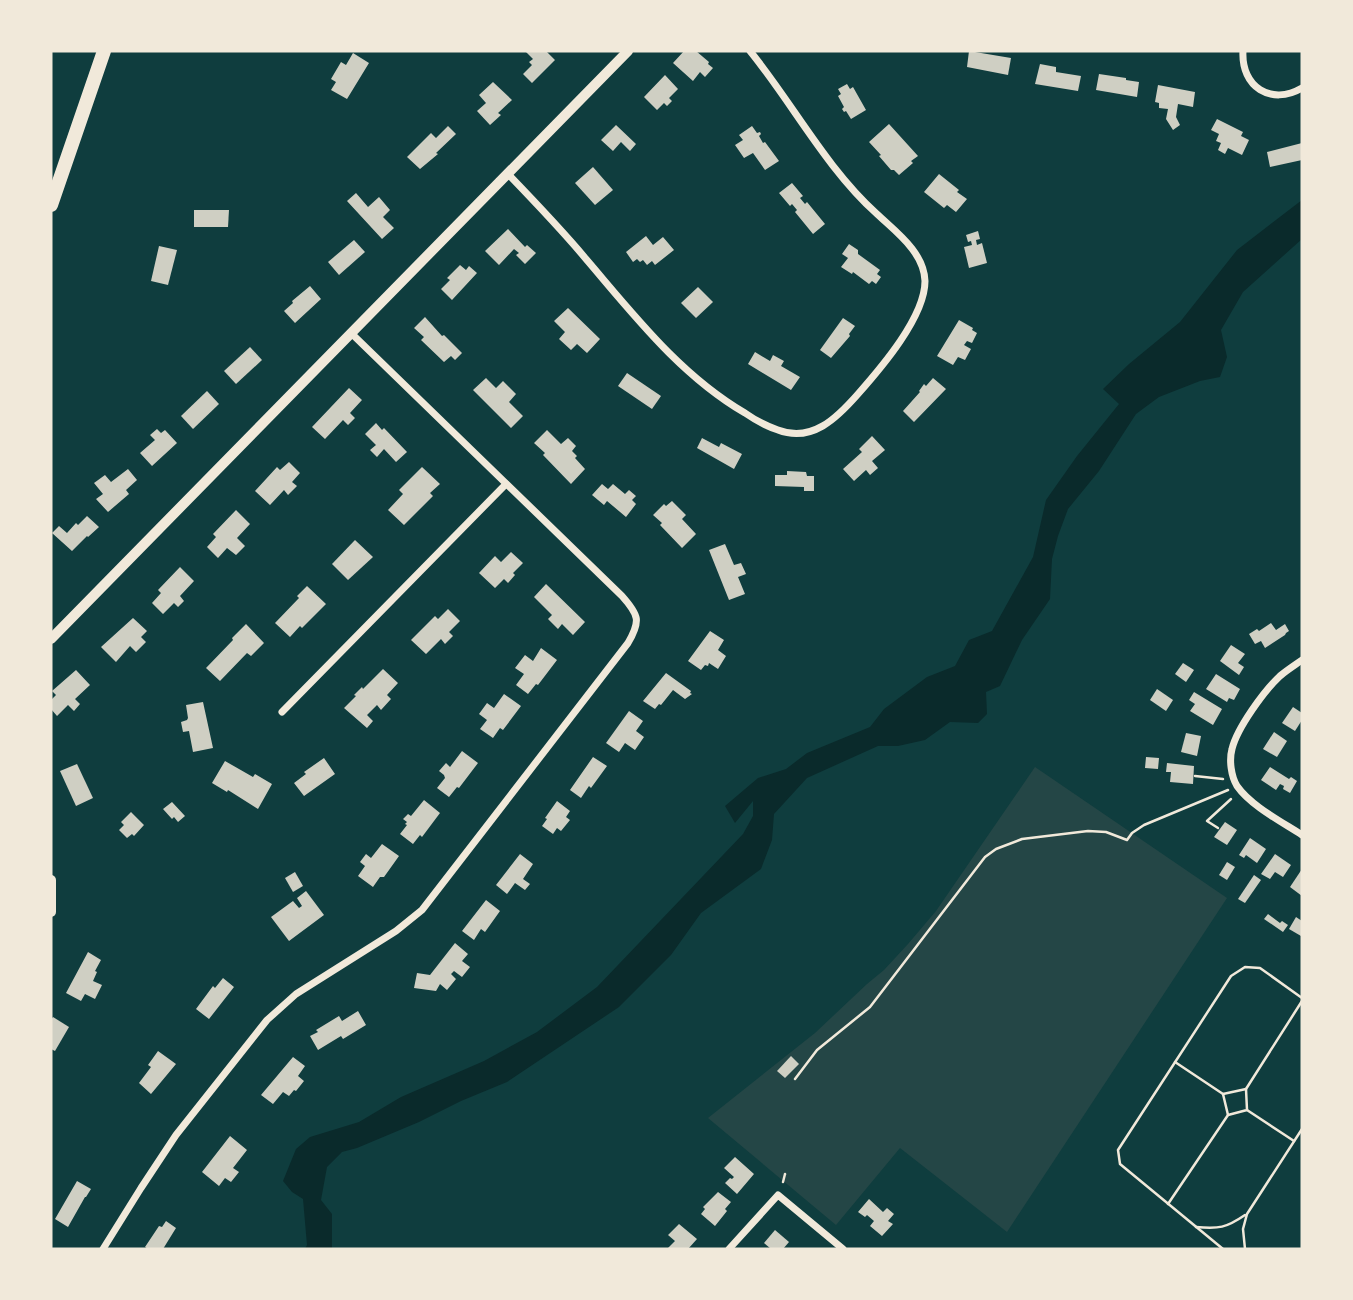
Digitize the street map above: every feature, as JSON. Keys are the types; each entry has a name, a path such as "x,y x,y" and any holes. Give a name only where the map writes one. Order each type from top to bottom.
{"highway":[{"path":"51,205 104,51"}],"main road":[{"path":"51,639 628,51"},
{"path":"51,880 51,912"}],"street":[{"path":"507,173 694,378 759,422 779,431 797,434 814,432 844,410 896,346 922,299 925,281 921,264 911,248 867,205 830,162 750,51"},
{"path":"1243,51 1246,73 1260,90 1281,95 1302,88"},
{"path":"103,1249 160,1158 254,1035 281,1007 316,980 396,931 422,910 633,634 637,624 634,609 351,333"},
{"path":"282,712 506,484"},
{"path":"1302,660 1281,675 1262,697 1237,736 1232,750 1231,766 1237,786 1257,805 1302,835"},
{"path":"729,1249 778,1195 843,1249"}],"path":[{"path":"1195,776 1219,780 1233,777"},
{"path":"795,1079 817,1051 870,1007 985,857 996,849 1022,839 1088,831 1106,832 1127,840 1144,825 1237,786"},
{"path":"1218,828 1207,821 1231,799"},
{"path":"1223,1249 1120,1164 1118,1150 1231,976 1245,967 1260,968 1302,1000 1246,1089 1247,1110"},
{"path":"1175,1062 1223,1094 1228,1115"},
{"path":"1223,1094 1246,1089"},
{"path":"1168,1204 1228,1115 1247,1110 1295,1141"},
{"path":"1245,1249 1243,1229 1247,1214 1302,1129"},
{"path":"783,1182 785,1174"},
{"path":"1196,1227 1214,1229 1231,1225 1247,1214"}],"shaded area":[{"path":"1302,200 1302,239 1243,292 1221,330 1227,357 1220,377 1200,381 1159,397 1136,414 1099,471 1068,509 1052,559 1050,599 1022,640 1000,686 986,692 987,714 978,723 950,722 925,740 898,746 878,746 807,778 774,814 772,840 761,869 701,913 671,955 619,1007 507,1082 419,1122 342,1152 327,1167 321,1200 332,1214 332,1249 305,1249 307,1245 303,1199 292,1192 283,1181 296,1149 310,1137 359,1122 401,1097 484,1061 537,1032 597,987 743,834 753,816 753,801 735,823 725,806 758,778 786,769 807,753 870,727 884,709 927,677 955,666 969,640 992,631 1033,557 1046,500 1119,404 1103,389 1180,322 1237,250"},
{"path":"1035,767 1227,898 1007,1232 900,1148 836,1225 708,1118 815,1033 884,970 936,911"}],"building":[{"path":"525,51 546,51 555,60 532,83 523,74 532,65 529,62 533,59"},
{"path":"684,51 696,51 713,68 705,77 700,72 693,81 673,63"},
{"path":"969,51 1011,58 1008,75 967,67"},
{"path":"353,53 369,63 347,99 331,90 336,82 331,79 341,62 346,65"},
{"path":"1040,64 1056,67 1056,72 1081,76 1078,91 1035,84"},
{"path":"1099,74 1139,82 1137,97 1096,90"},
{"path":"665,75 678,89 669,98 672,101 667,106 664,103 657,110 644,97"},
{"path":"493,82 512,100 490,125 477,111 486,103 479,95"},
{"path":"847,84 850,89 853,87 866,110 851,119 842,109 844,107 838,96 841,94 838,89"},
{"path":"1158,85 1195,92 1193,107 1178,104 1176,117 1180,125 1173,130 1166,119 1168,109 1159,108 1159,103 1155,102"},
{"path":"1217,119 1243,132 1241,136 1249,140 1242,155 1228,148 1225,154 1218,150 1221,143 1216,141 1219,134 1211,130"},
{"path":"889,124 918,156 899,175 891,170 869,142"},
{"path":"616,125 636,144 630,151 621,142 613,151 601,140"},
{"path":"448,126 456,134 420,169 407,157 431,133 436,138"},
{"path":"752,126 757,133 760,132 763,143 765,142 779,161 765,170 753,153 744,158 735,145 743,140 739,135"},
{"path":"1302,143 1302,160 1270,167 1267,152"},
{"path":"593,167 613,190 595,205 575,183"},
{"path":"939,174 967,199 956,212 947,205 944,208 924,192"},
{"path":"792,183 803,196 800,198 805,204 807,202 825,224 813,234 795,212 797,210 779,193"},
{"path":"356,193 368,207 379,197 390,210 383,217 394,228 382,239 347,201"},
{"path":"194,210 229,210 228,227 194,227"},
{"path":"508,229 525,247 527,245 536,253 525,264 514,249 499,265 485,251"},
{"path":"978,231 980,239 976,240 977,245 982,243 987,263 969,268 964,247 972,245 966,235"},
{"path":"646,236 653,245 663,237 674,250 655,265 652,261 647,265 643,260 640,262 637,259 633,262 626,252"},
{"path":"354,240 365,252 339,275 328,262"},
{"path":"849,244 880,270 877,274 881,277 876,284 872,281 869,284 841,267 848,258 842,254"},
{"path":"159,246 177,250 168,285 151,281"},
{"path":"460,265 466,270 469,266 477,273 452,300 441,289 450,280 447,278"},
{"path":"310,286 321,299 295,323 284,311"},
{"path":"698,287 713,302 696,318 681,303"},
{"path":"568,308 600,339 587,353 577,344 571,350 559,339 565,332 554,321"},
{"path":"425,317 462,353 455,360 451,356 444,362 421,340 424,337 414,328"},
{"path":"843,318 855,326 831,358 820,350"},
{"path":"959,320 977,333 972,343 967,341 964,345 971,349 965,360 958,357 953,365 937,356"},
{"path":"250,347 262,360 236,384 224,371"},
{"path":"755,352 770,361 773,355 784,361 781,366 800,377 791,390 748,364"},
{"path":"627,373 661,396 652,409 618,386"},
{"path":"486,378 496,388 503,381 516,394 509,402 523,416 511,428 473,390"},
{"path":"933,378 946,389 914,422 903,411 924,384 926,386"},
{"path":"349,388 362,400 350,413 355,418 348,425 343,420 325,439 312,427"},
{"path":"207,391 219,404 193,429 181,416"},
{"path":"376,423 407,452 396,462 384,449 377,457 370,450 376,445 365,434"},
{"path":"157,429 161,433 165,430 177,443 152,466 140,453 155,440 150,435"},
{"path":"547,430 561,444 568,438 576,446 572,451 585,469 571,484 534,443"},
{"path":"872,436 885,450 872,461 878,468 870,475 866,470 854,481 843,469 862,452 859,449"},
{"path":"702,438 719,447 721,443 742,454 734,469 697,448"},
{"path":"289,462 300,473 292,482 297,486 288,495 284,490 270,505 255,491 277,467 280,470"},
{"path":"422,467 440,484 430,493 433,496 404,525 388,510 403,494 399,490"},
{"path":"128,469 137,480 126,490 129,494 108,512 96,499 103,494 94,483 105,475 111,482"},
{"path":"787,471 806,472 807,476 814,476 814,491 804,491 804,487 775,486 775,475 787,475"},
{"path":"602,484 608,489 613,484 625,494 629,490 636,496 632,500 636,504 626,517 607,501 604,505 592,495"},
{"path":"672,501 686,515 682,519 696,534 682,548 653,515 664,504 666,506"},
{"path":"236,510 250,524 237,538 245,546 236,555 227,548 218,558 207,547 216,537 213,534"},
{"path":"87,516 99,527 72,551 52,533 59,526 67,533"},
{"path":"355,540 373,557 348,580 332,564"},
{"path":"725,544 734,565 741,563 746,574 738,577 745,594 729,600 709,550"},
{"path":"511,552 523,563 508,583 504,579 495,588 479,573 495,556 501,562"},
{"path":"180,567 194,581 180,596 184,601 178,607 174,603 163,614 152,603 161,593 158,590"},
{"path":"546,584 585,622 573,635 562,624 558,629 548,619 552,615 534,597"},
{"path":"307,586 326,604 290,637 275,623"},
{"path":"448,609 460,621 449,632 453,636 445,644 441,639 426,654 411,640 435,616 438,619"},
{"path":"133,618 147,631 141,637 146,642 136,652 130,646 116,662 101,647"},
{"path":"1271,623 1276,630 1285,624 1289,631 1265,648 1261,641 1255,644 1249,634"},
{"path":"246,624 264,643 251,656 247,653 220,681 206,668"},
{"path":"710,631 724,640 718,650 726,656 718,669 709,663 701,670 688,661"},
{"path":"1231,645 1245,654 1238,663 1244,667 1239,675 1220,661"},
{"path":"541,648 557,660 528,694 516,685 524,674 515,668 525,655 533,661"},
{"path":"1183,663 1194,670 1186,682 1175,674"},
{"path":"383,669 398,683 387,695 391,699 381,710 377,705 367,715 373,721 367,728 344,708 362,687 363,689"},
{"path":"76,670 90,685 75,699 80,704 74,711 68,705 57,716 51,709 51,700 56,695 52,691"},
{"path":"666,673 692,694 685,699 673,690 655,709 643,701"},
{"path":"1216,674 1240,689 1234,700 1229,698 1227,702 1206,689"},
{"path":"1157,689 1173,700 1166,711 1150,700"},
{"path":"1194,692 1222,709 1213,725 1190,711 1195,704 1189,700"},
{"path":"504,694 521,706 503,730 500,728 493,738 480,729 487,720 479,714 487,703 494,708"},
{"path":"203,702 213,748 193,752 189,731 183,732 181,722 188,718 186,705"},
{"path":"1293,707 1302,713 1302,720 1295,731 1282,723"},
{"path":"629,711 643,721 636,731 644,737 635,750 625,743 619,752 606,743"},
{"path":"1274,732 1287,741 1277,757 1263,749"},
{"path":"1186,733 1201,736 1197,756 1181,752"},
{"path":"462,751 478,763 449,797 437,788 445,778 439,771 446,763 450,767"},
{"path":"593,757 607,766 581,798 570,790"},
{"path":"1146,757 1159,758 1158,769 1145,768"},
{"path":"324,758 335,774 304,796 294,783"},
{"path":"225,761 272,784 258,809 212,783"},
{"path":"1167,763 1194,766 1193,784 1170,782 1171,772 1166,772"},
{"path":"77,764 93,798 76,806 60,771"},
{"path":"1270,767 1297,781 1290,793 1280,784 1276,790 1261,780"},
{"path":"424,800 440,813 422,837 420,835 413,844 400,834 407,825 403,819 408,814 411,816"},
{"path":"557,801 570,811 566,817 570,820 561,831 557,828 553,834 542,826"},
{"path":"172,802 185,816 178,822 163,809"},
{"path":"131,812 144,825 134,836 132,834 127,838 119,830 124,825 121,822"},
{"path":"1225,822 1237,830 1227,845 1214,837"},
{"path":"1250,838 1266,849 1257,863 1246,855 1244,858 1239,855"},
{"path":"382,844 399,856 373,887 358,876 365,866 360,862 366,854 371,858"},
{"path":"520,854 533,864 523,879 530,884 525,890 515,883 507,894 496,885"},
{"path":"1275,854 1291,865 1283,877 1275,872 1270,879 1261,874"},
{"path":"1227,862 1235,867 1227,880 1219,875"},
{"path":"1302,869 1302,896 1290,887"},
{"path":"295,872 303,886 293,892 285,878"},
{"path":"1254,875 1261,880 1245,903 1238,899"},
{"path":"306,891 324,915 289,941 271,917 293,901 299,908 302,906 297,898"},
{"path":"486,900 500,911 485,932 481,929 474,940 462,931"},
{"path":"1268,914 1280,923 1282,921 1288,925 1283,932 1264,919"},
{"path":"1296,917 1302,921 1301,936 1289,929"},
{"path":"455,943 468,954 462,961 470,967 462,977 454,971 451,974 456,979 447,990 440,984 436,991 414,988 417,973 430,975"},
{"path":"88,952 101,960 93,981 102,985 95,999 85,994 81,1001 66,993"},
{"path":"223,978 234,987 209,1019 196,1009 213,986 215,988"},
{"path":"358,1011 366,1025 318,1050 310,1036 318,1032 316,1030 339,1016 342,1021"},
{"path":"53,1017 69,1027 55,1051 51,1049"},
{"path":"158,1051 176,1064 151,1094 139,1083 151,1067 148,1065"},
{"path":"791,1056 799,1064 785,1078 777,1071"},
{"path":"293,1057 305,1066 298,1076 304,1081 289,1096 283,1092 273,1104 261,1095"},
{"path":"230,1136 247,1150 233,1168 239,1172 231,1182 225,1178 219,1186 202,1172"},
{"path":"735,1157 754,1174 737,1194 725,1183 734,1177 724,1168"},
{"path":"77,1181 91,1189 68,1227 55,1219"},
{"path":"718,1192 731,1202 715,1226 701,1214 705,1209 703,1207"},
{"path":"869,1199 883,1212 887,1208 894,1214 888,1221 893,1224 882,1236 870,1226 874,1221 858,1212"},
{"path":"166,1221 176,1228 163,1249 145,1247 159,1226 162,1227"},
{"path":"679,1224 697,1239 688,1249 667,1249 675,1241 668,1235"},
{"path":"775,1230 789,1242 783,1249 771,1249 764,1243"}]}
